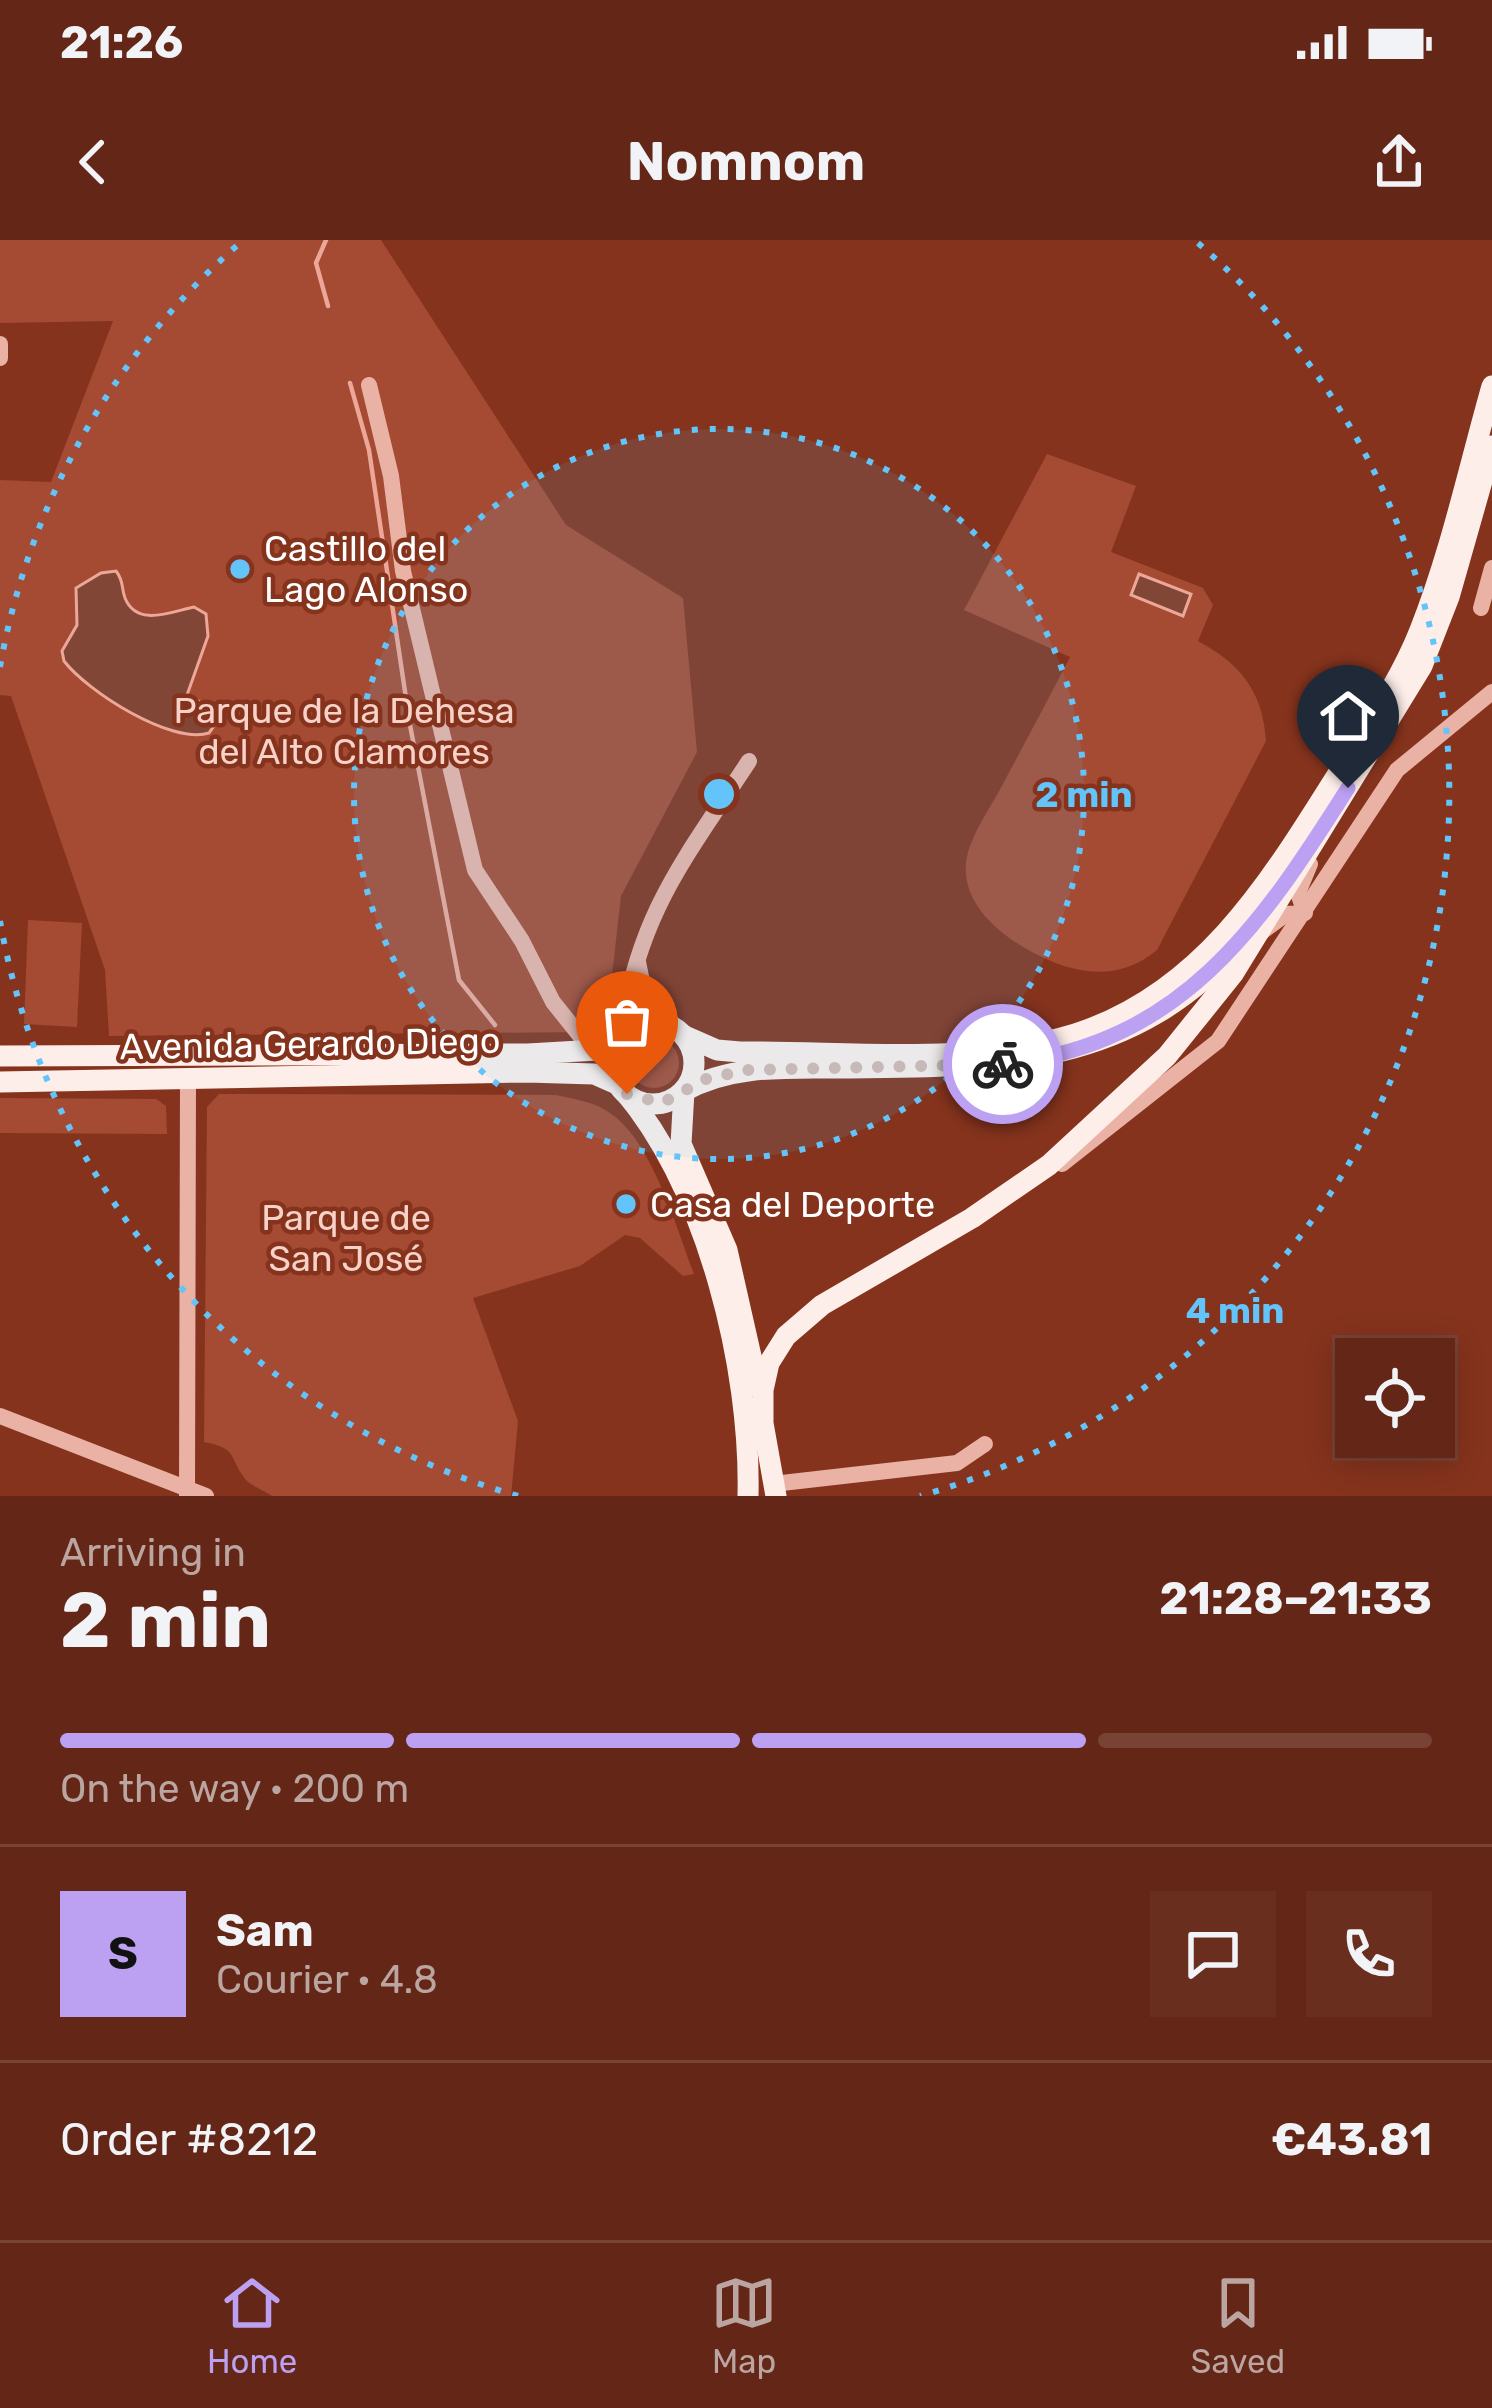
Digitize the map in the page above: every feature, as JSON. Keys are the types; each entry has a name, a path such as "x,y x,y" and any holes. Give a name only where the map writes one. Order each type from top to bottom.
{"main road":[{"path":"748,1496 742,1410 724,1307 676,1178 613,1067 619,1040 650,1022 717,1050 740,1052 1010,1047 1100,1024 1187,973 1226,935 1269,880 1397,679 1425,616 1492,386"},
{"path":"763,1423 767,1367 785,1336 822,1305 955,1228 1048,1165 1134,1089 1211,1003 1348,788 1435,638 1492,446"},
{"path":"622,1088 654,1104 746,1070 1011,1063 1109,1038 1167,1008 1213,972 1252,929 1308,851"},
{"path":"682,1034 694,1064 684,1090 681,1144 727,1250 749,1335 775,1490"},
{"name":"Avenida Gerardo Diego","path":"0,1056 528,1054 597,1051 619,1040"},
{"name":"Avenida Gerardo Diego","path":"0,1082 568,1073 594,1074 622,1088"}],"street":[{"path":"0,344 0,358"},
{"path":"369,386 391,476 403,572 475,870 522,941 553,1002 580,1037"},
{"path":"1481,608 1492,568"},
{"path":"955,1228 988,1214 1052,1172 1218,1041 1397,770 1492,692"},
{"path":"619,1040 638,953 654,908 749,761"},
{"path":"1305,913 1298,903 1300,883 1348,788"},
{"path":"1257,936 1286,914 1305,913"},
{"path":"638,953 644,991 682,1034"},
{"path":"186,1492 188,1079"},
{"path":"0,1416 206,1496"},
{"path":"775,1490 957,1463 985,1444"}],"green space":[{"name":"Parque de la Dehesa del Alto Clamores","path":"0,240 381,240 566,525 683,598 697,752 621,896 609,1002 584,1032 109,1036 105,970 11,696 0,695 0,480 51,482 113,321 0,323"},
{"path":"1047,454 1136,486 1111,552 1203,588 1213,605 1198,641 1226,659 1247,681 1264,724 1266,741 1157,950 1133,965 1108,971 1067,967 1019,944 987,918 968,885 966,866 973,838 1070,657 964,610"},
{"path":"28,920 82,923 77,1027 24,1024"},
{"path":"654,1038 672,1045 679,1063 672,1081 654,1088 636,1081 629,1063 636,1045"},
{"name":"Parque de San José","path":"219,1094 556,1095 591,1104 625,1126 651,1164 694,1274 683,1276 640,1238 625,1235 580,1266 473,1298 518,1421 511,1496 272,1496 246,1480 228,1451 204,1442 207,1107"},
{"path":"0,1098 156,1099 166,1106 167,1134 0,1133"}],"shaded area":[{"path":"116,571 125,598 138,613 156,615 194,607 206,614 208,636 187,695 215,710 217,722 209,733 174,731 131,713 91,687 64,661 62,651 77,625 76,588 101,573"},
{"path":"1139,574 1191,594 1183,616 1131,595"}],"waterway":[{"path":"326,240 316,263 328,306"},
{"path":"350,383 369,450 410,725 459,980 495,1025"}],"way so far":[{"path":"627,1094 643,1102 662,1103 706,1079 750,1070 1003,1064"}],"place":[{"name":"Castillo del Lago Alonso","path":"240,569"},
{"name":"Casa del Deporte","path":"626,1204"}],"route":[{"path":"1003,1064 1060,1054 1109,1038 1167,1008 1197,986 1257,923 1348,788"}]}
